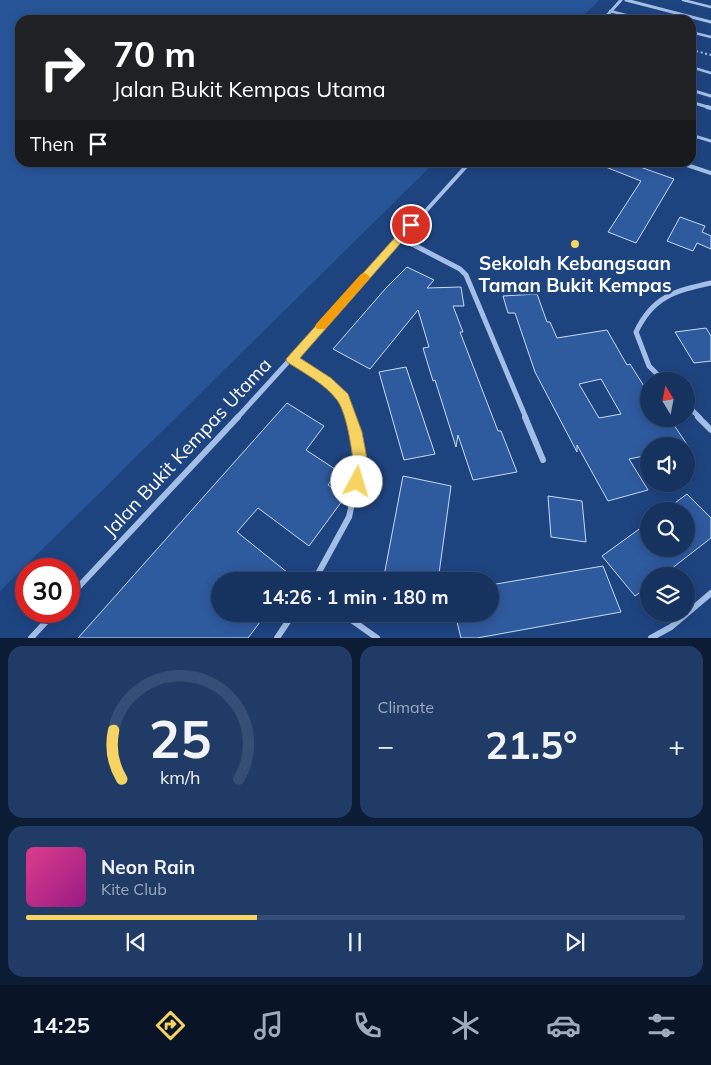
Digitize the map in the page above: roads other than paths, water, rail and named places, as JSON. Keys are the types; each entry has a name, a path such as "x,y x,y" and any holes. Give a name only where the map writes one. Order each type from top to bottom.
{"street":[{"path":"606,15 620,0"},
{"path":"626,0 684,15"},
{"path":"696,18 711,22"},
{"path":"696,92 711,96"},
{"path":"696,104 711,108"},
{"name":"Jalan Bukit Kempas Utama","path":"80,585 292,359 399,238 465,167"},
{"path":"693,167 711,173"},
{"path":"399,238 466,274 543,460"},
{"path":"655,372 649,366 636,332 645,314 666,297 684,289 711,282"},
{"path":"292,359 326,382 343,398 355,432 361,464 350,517 319,572"},
{"path":"695,413 711,430"},
{"path":"651,638 670,627 711,592"},
{"path":"277,638 288,622"},
{"path":"354,622 376,638"},
{"path":"31,638 45,623"}],"lane":[{"path":"683,0 711,7"},
{"path":"610,11 625,15"},
{"path":"696,33 711,37"},
{"path":"696,68 711,73"},
{"path":"696,136 711,141"}],"place":[{"name":"Sekolah Kebangsaan Taman Bukit Kempas","path":"575,244"}]}
